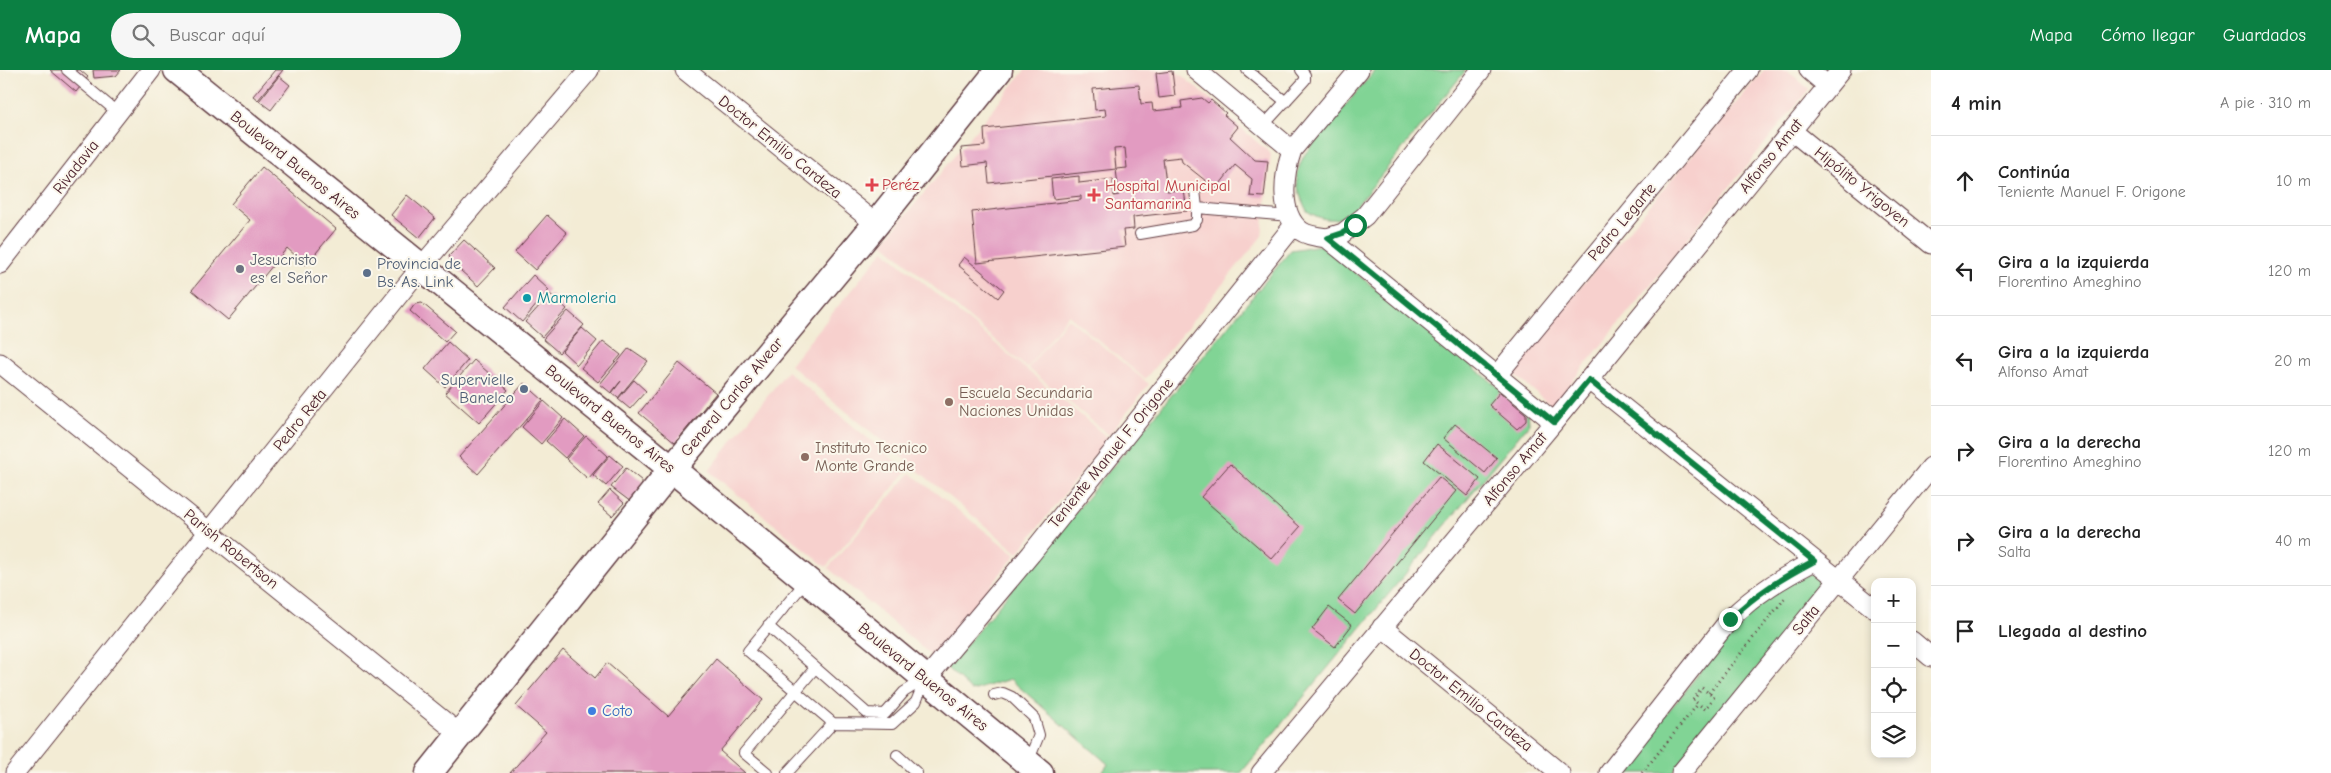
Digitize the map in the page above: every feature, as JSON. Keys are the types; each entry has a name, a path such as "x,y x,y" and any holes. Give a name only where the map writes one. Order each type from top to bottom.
{"main road":[{"name":"Boulevard Buenos Aires","path":"177,70 672,469 1034,768"},
{"name":"General Carlos Alvear","path":"429,773 672,469 876,224 999,70"}],"street":[{"name":"Rivadavia","path":"0,264 151,70"},
{"name":"Pedro Reta","path":"16,773 422,266 589,70"},
{"name":"Doctor Emilio Cardeza","path":"685,70 876,224"},
{"path":"1196,70 1292,150"},
{"path":"1359,70 1292,150 1285,183 1291,220 1303,232 1328,238 1554,422"},
{"path":"1328,238 1343,233 1365,216 1481,70"},
{"name":"Pedro Legarte","path":"1497,375 1748,70"},
{"path":"1809,70 1828,86"},
{"name":"Alfonso Amat","path":"1261,773 1589,380 1841,70"},
{"name":"Hipólito Yrigoyen","path":"1792,131 1931,244"},
{"name":"Teniente Manuel F. Origone","path":"926,679 1031,554 1291,220"},
{"name":"Parish Robertson","path":"0,363 461,735"},
{"path":"1589,380 1871,606"},
{"name":"Salta","path":"1681,773 1931,467"},
{"path":"1610,773 1730,619 1758,594 1814,561"},
{"name":"Doctor Emilio Cardeza","path":"1382,627 1560,773"},
{"path":"1916,644 1931,657"}],"lane":[{"path":"67,70 118,113"},
{"path":"1247,70 1286,102"},
{"path":"1263,126 1306,80 1306,75 1301,70"},
{"path":"1140,234 1192,225 1197,220 1196,190"},
{"path":"1198,208 1291,220"},
{"path":"806,581 748,651 795,692 833,723 892,724 916,702 926,679"},
{"path":"768,626 867,712 885,714 904,692 926,679"},
{"path":"768,773 744,753 815,668"},
{"path":"994,695 1003,693 1012,697 1034,718 1039,734 1034,768"},
{"path":"787,773 833,723"},
{"path":"897,755 917,773"}],"path":[{"path":"1709,693 1789,593"},
{"path":"1702,688 1709,693 1714,697 1704,709 1693,700 1702,688"},
{"path":"1642,773 1698,704"}],"shaded area":[{"name":"Hospital Municipal Santamarina","path":"1025,70 1175,70 1227,113 1226,115 1271,154 1262,236 1145,379 1068,315 1027,368 883,243"},
{"path":"1764,70 1787,70 1809,89 1552,406 1510,371"},
{"name":"Escuela Secundaria Naciones Unidas","path":"884,250 1108,438 1018,553 790,365"},
{"path":"1068,318 1149,384 1109,435 1028,368"},
{"name":"Instituto Tecnico Monte Grande","path":"787,371 907,471 826,567 709,471"},
{"path":"910,473 1016,555 932,656 828,568"}],"green space":[{"path":"1375,70 1466,70 1350,214 1333,219 1318,217 1307,211 1300,196 1297,175 1301,162 1305,154"},
{"path":"1321,245 1528,411 1529,424 1241,773 1102,773 1108,764 1010,679 972,691 947,668 1291,250"},
{"path":"1813,574 1823,579 1821,591 1672,773 1619,773 1711,657 1758,605 1776,591 1794,581"}],"building":[{"path":"50,70 80,70 88,77 76,92"},
{"path":"93,70 121,70 116,76 94,78"},
{"path":"275,70 283,70 258,100 253,96"},
{"path":"1172,71 1175,96 1159,98 1156,73"},
{"path":"279,76 290,85 271,110 259,101"},
{"path":"1139,85 1141,104 1152,103 1153,111 1182,108 1181,101 1202,98 1208,103 1211,100 1238,127 1230,137 1255,160 1268,161 1264,197 1250,196 1252,179 1235,165 1216,189 1182,162 1181,157 1163,159 1167,191 1184,190 1187,211 1133,217 1134,229 1123,230 1125,247 977,263 972,212 1081,200 1081,196 1053,199 1051,179 1079,176 1079,183 1113,179 1114,196 1119,195 1116,169 989,183 987,163 963,166 961,148 985,146 984,129 1106,116 1105,109 1095,110 1093,89","holes":["1125,148 1127,168 1116,169 1114,149"]},
{"name":"Jesucristo es el Señor","path":"262,167 336,229 306,265 287,248 228,320 192,290 250,220 231,204"},
{"path":"407,195 435,218 419,238 391,215"},
{"path":"547,215 567,233 535,270 515,252"},
{"path":"464,240 495,268 478,286 452,263 449,256"},
{"path":"964,257 1004,290 998,298 958,265"},
{"name":"Marmoleria","path":"533,275 549,290 522,322 505,307"},
{"path":"550,294 567,309 542,337 525,322"},
{"path":"422,303 455,331 445,342 410,311 415,304"},
{"path":"568,311 584,325 559,353 543,339"},
{"path":"582,328 597,341 577,365 562,351"},
{"path":"603,341 621,355 598,382 581,368"},
{"path":"448,342 468,360 445,387 425,369"},
{"path":"629,348 648,361 618,398 612,393 621,381 611,393 600,384"},
{"path":"474,360 508,390 479,423 445,393"},
{"path":"679,363 716,393 675,443 639,413"},
{"path":"634,380 646,391 630,409 618,399"},
{"path":"524,383 543,400 478,474 459,457"},
{"path":"1500,392 1526,414 1526,421 1517,429 1489,405"},
{"path":"544,401 563,418 541,444 522,427"},
{"path":"565,419 584,436 565,458 546,441"},
{"path":"1455,424 1497,458 1485,473 1443,438"},
{"path":"586,436 608,456 588,479 566,459"},
{"path":"1437,444 1480,479 1467,496 1424,461"},
{"path":"610,455 623,466 606,486 593,475"},
{"path":"1230,464 1300,527 1272,559 1201,497"},
{"path":"626,468 642,481 642,487 631,502 611,487"},
{"path":"1439,477 1456,491 1355,614 1338,600"},
{"path":"610,490 624,503 612,516 598,504"},
{"path":"1329,607 1352,625 1335,647 1312,629"},
{"name":"Coto","path":"563,650 595,678 607,663 668,716 716,659 763,700 720,751 745,773 510,773 546,732 516,706"}],"place":[{"name":"Peréz","path":"872,185"},
{"name":"Hospital Municipal Santamarina","path":"1094,195"},
{"name":"Jesucristo es el Señor","path":"240,269"},
{"name":"Provincia de Bs. As. Link","path":"367,273"},
{"name":"Marmoleria","path":"527,298"},
{"name":"Supervielle Banelco","path":"524,389"},
{"name":"Escuela Secundaria Naciones Unidas","path":"949,402"},
{"name":"Instituto Tecnico Monte Grande","path":"805,457"},
{"name":"Coto","path":"592,711"}],"route":[{"path":"1355,225 1343,233 1328,238 1554,422 1589,380 1814,561 1751,598 1730,619"}]}
